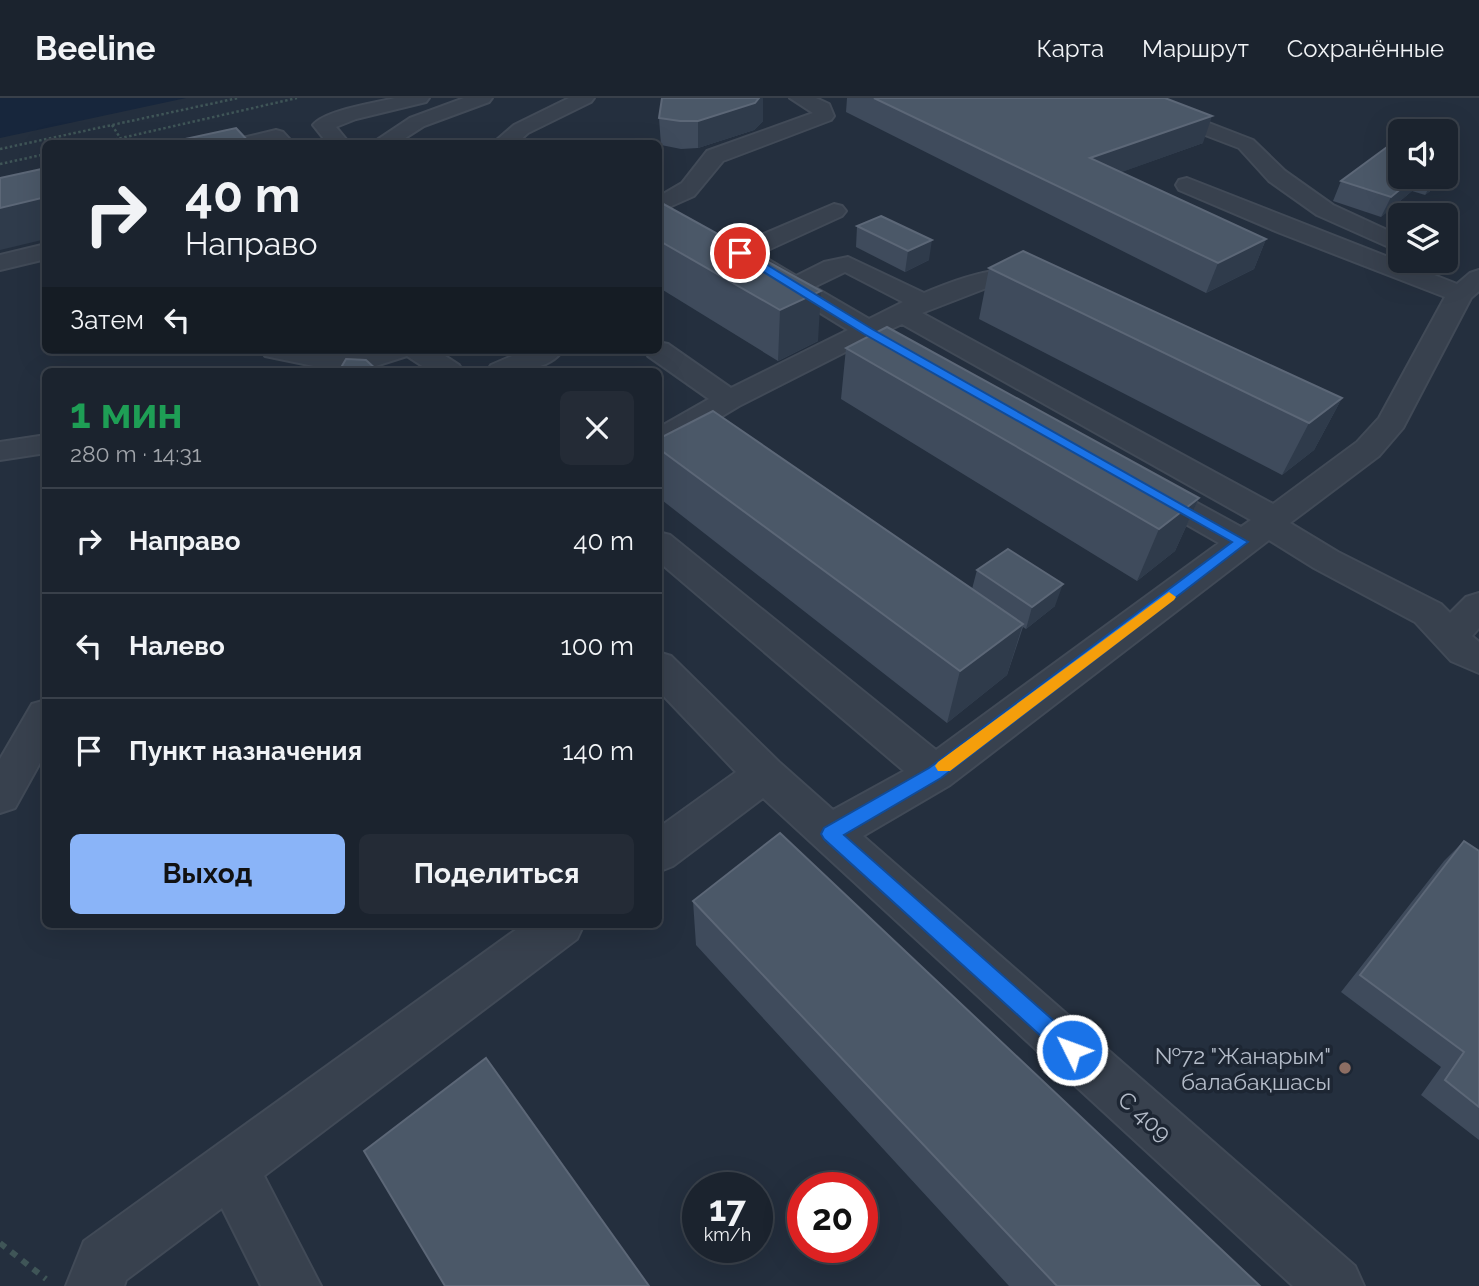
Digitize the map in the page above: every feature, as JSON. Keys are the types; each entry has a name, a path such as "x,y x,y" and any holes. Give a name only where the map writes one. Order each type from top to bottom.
{"street":[{"path":"336,140 323,125 349,115 419,98"},
{"path":"388,140 417,122 482,98"},
{"path":"507,140 521,129 584,98"},
{"path":"662,204 673,200 693,185 705,162 715,156 824,116 821,108 800,98"},
{"path":"1126,98 1246,144 1277,176 1325,210 1388,239"},
{"path":"258,140 276,136 280,140"},
{"path":"1187,185 1288,228 1472,283"},
{"path":"834,211 740,253 916,359"},
{"path":"0,263 42,252"},
{"path":"795,287 834,267 848,264 1260,528"},
{"path":"1457,273 1472,283"},
{"path":"662,439 729,400 913,308 1004,275 1035,278 1058,289"},
{"path":"830,834 935,773 1368,449 1392,422 1472,283"},
{"path":"662,353 729,400"},
{"path":"295,354 350,365 385,354"},
{"path":"423,354 444,368"},
{"path":"508,368 540,354"},
{"path":"0,451 42,445"},
{"path":"1121,474 1260,528 1326,560 1428,613 1464,651 1479,659"},
{"path":"662,546 935,773"},
{"path":"1450,636 1479,606"},
{"name":"С 409","path":"662,670 764,774 1334,1286"},
{"path":"0,796 42,722"},
{"path":"662,850 764,774"},
{"path":"95,1286 104,1261 556,928"},
{"path":"230,1168 292,1286"}],"path":[{"path":"0,149 238,98"},
{"path":"111,140 297,98"},
{"path":"112,125 119,138"},
{"path":"0,164 42,155"},
{"path":"0,1243 55,1286"}],"water":[{"path":"0,98 186,98 0,138"}],"building":[{"path":"662,98 759,98 755,103 698,121 680,121 659,118"},
{"path":"874,98 1165,98 1212,116 1090,158 1266,239 1218,263"},
{"path":"236,128 247,140 180,140"},
{"path":"1387,147 1388,189 1401,189 1391,197 1341,181"},
{"path":"42,169 42,198 0,208 0,178"},
{"path":"662,203 821,291 780,310 662,242"},
{"path":"881,216 932,240 908,251 857,226"},
{"path":"1023,251 1342,398 1309,423 989,268"},
{"path":"887,327 1199,498 1159,529 846,348"},
{"path":"346,359 366,360 375,368 341,368"},
{"path":"713,411 1023,624 960,671 662,451 662,437"},
{"path":"1008,549 1063,584 1032,607 977,570"},
{"path":"780,833 1260,1286 1057,1286 693,901"},
{"path":"1464,841 1479,851 1479,1107 1445,1080 1464,1052 1360,975"},
{"path":"486,1058 649,1286 445,1286 364,1151"}],"slow traffic":[{"path":"944,766 1169,597"}],"place":[{"name":"№72 \"Жанарым\" балабақшасы","path":"1345,1068"}],"route":[{"path":"740,253 868,332 1241,542 935,773 830,834 1072,1050"}]}
